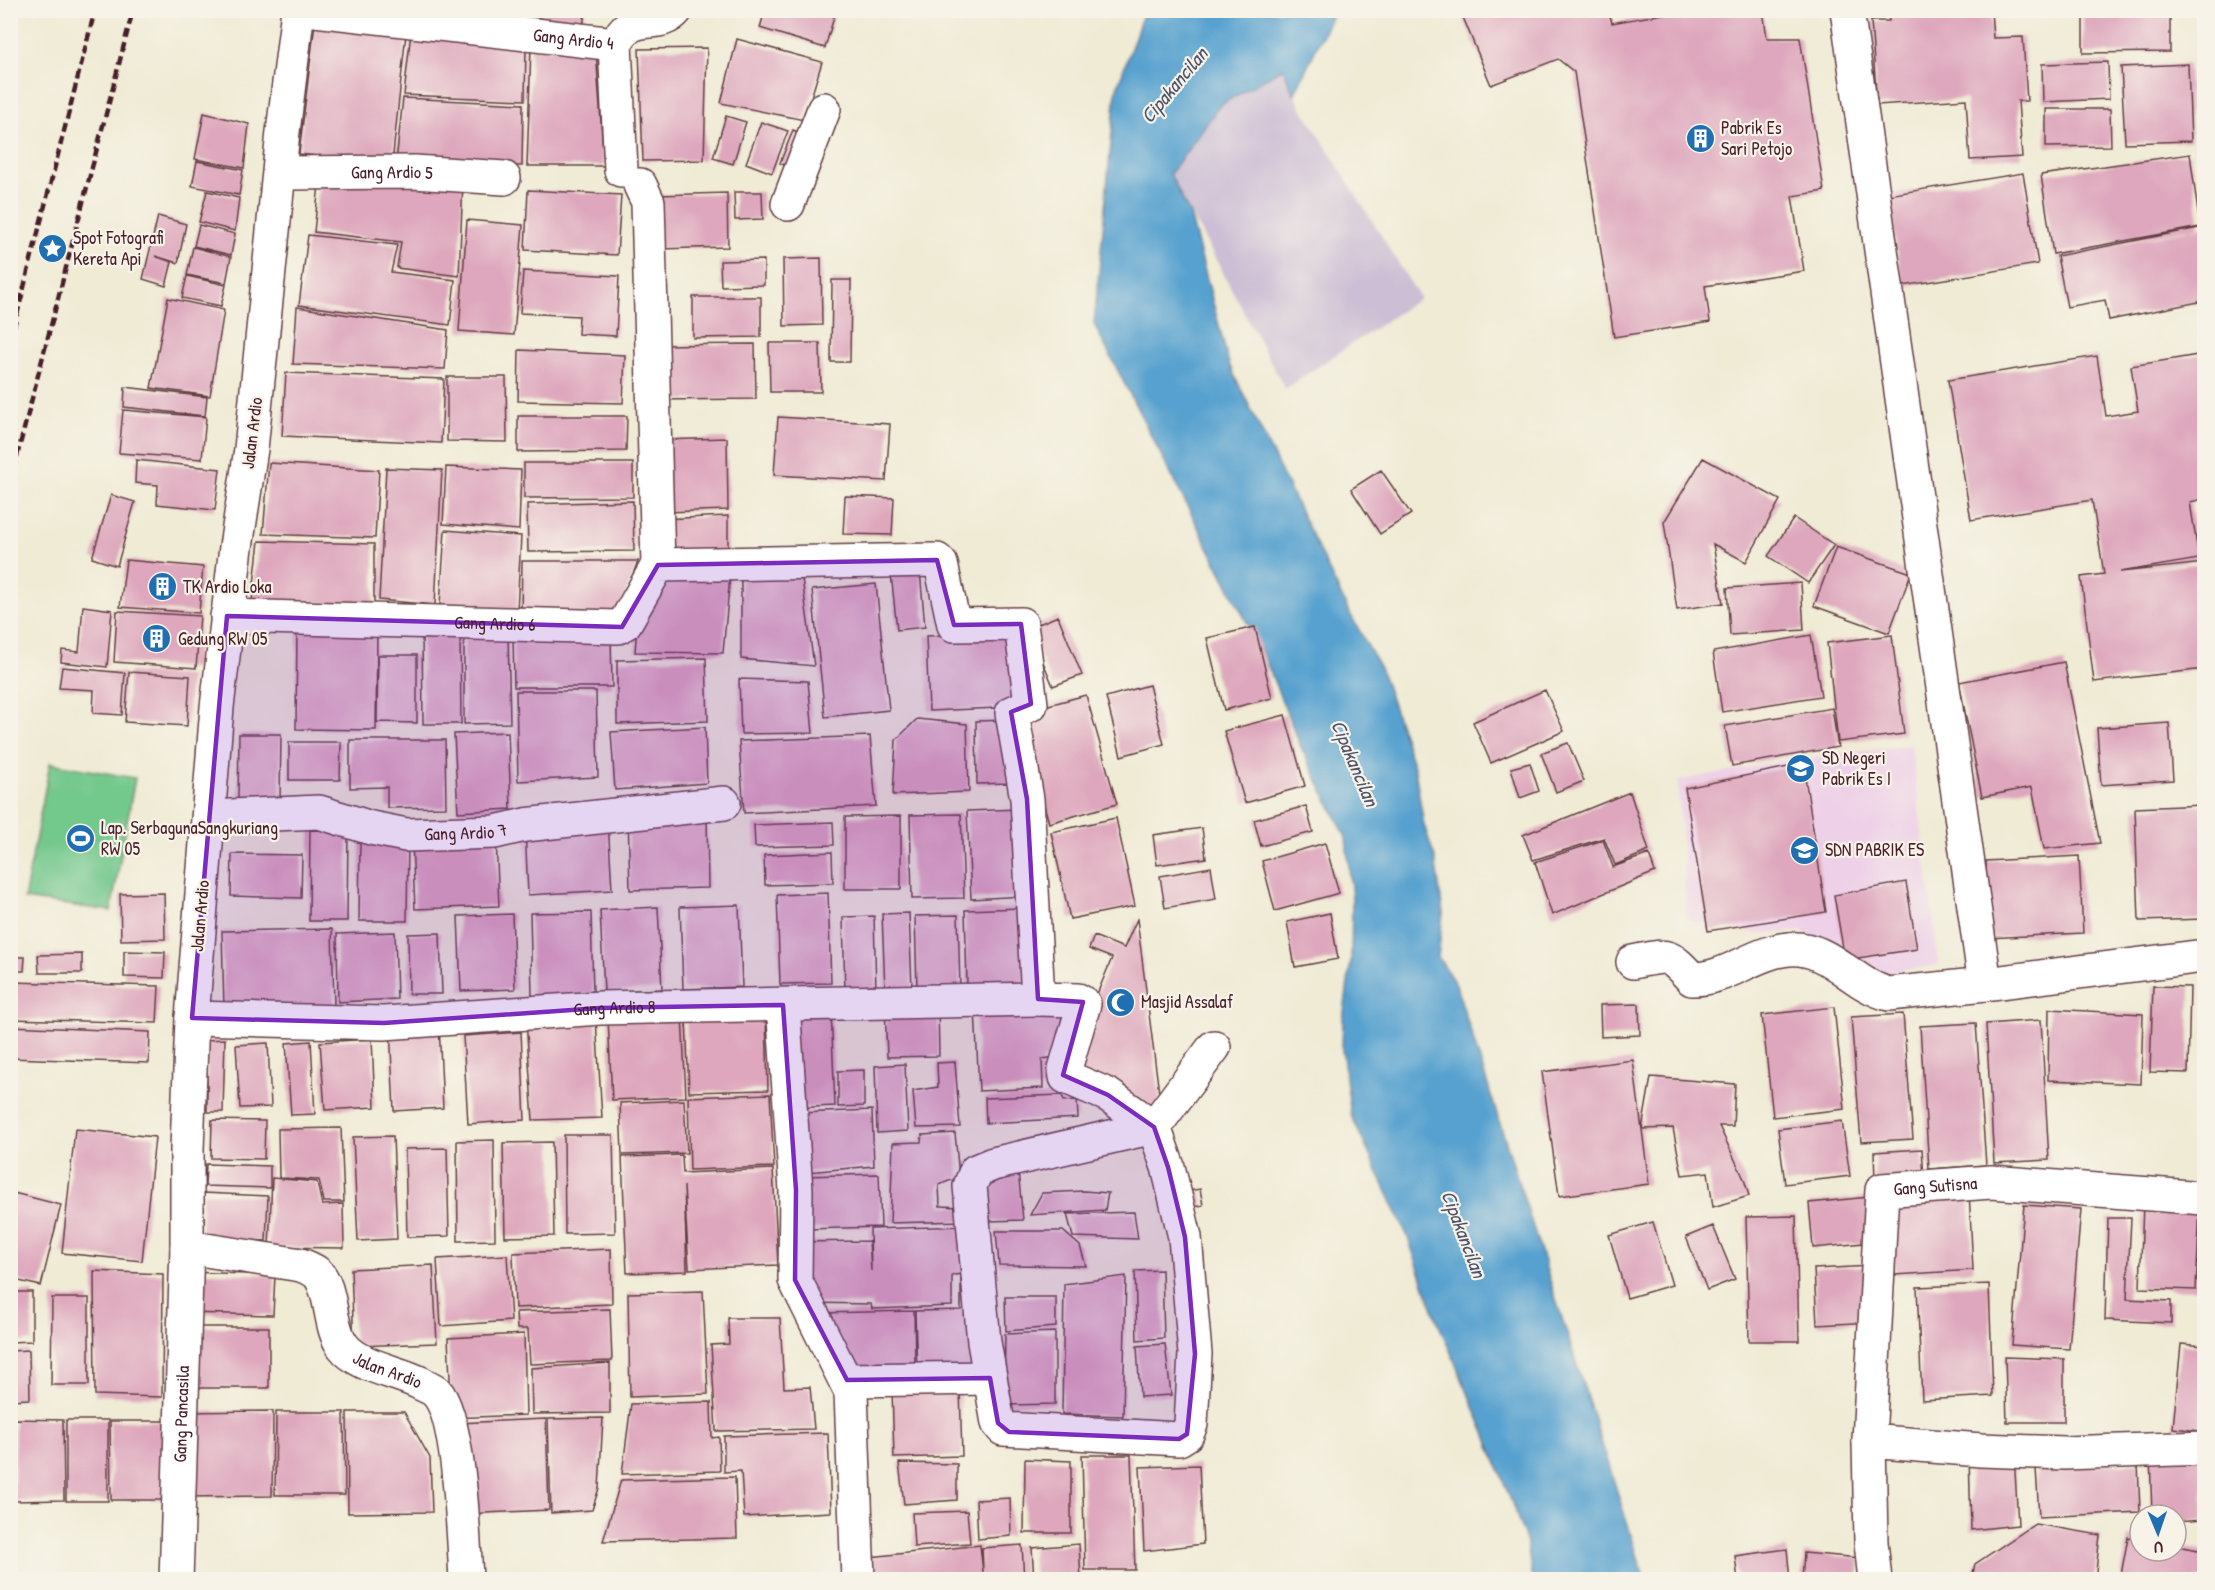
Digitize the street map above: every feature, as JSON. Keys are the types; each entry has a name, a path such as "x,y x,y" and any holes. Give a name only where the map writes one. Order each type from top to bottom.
{"street":[{"name":"Jalan Ardio","path":"298,10 251,449 227,616 192,1018 187,1149 187,1247 301,1265 318,1274 325,1289 334,1329 344,1347 361,1360 397,1372 437,1392 450,1423 457,1464 466,1580"},
{"name":"Gang Ardio 4","path":"315,10 615,44 626,28 634,24 665,20 676,10"},
{"path":"1847,10 1985,984"},
{"path":"615,44 630,177 648,202 658,565 937,560 941,564 954,626 1021,624 1031,704 1012,713 1027,799 1038,999"},
{"path":"788,204 824,109"},
{"name":"Gang Ardio 5","path":"280,173 414,172 504,178"},
{"name":"Gang Ardio 6","path":"227,616 618,627 625,623 658,565"},
{"name":"Gang Ardio 7","path":"209,817 319,812 371,828 406,835 439,835 495,832 525,825 724,802"},
{"path":"1633,962 1660,956 1672,958 1692,979 1704,979 1751,958 1788,949 1813,952 1842,966 1877,991 1889,994 2205,956"},
{"name":"Gang Ardio 8","path":"192,1018 384,1023 600,1008 1078,1000 1084,1004 1065,1069 1066,1077 1108,1095 1154,1127"},
{"path":"783,1005 796,1190 795,1280 851,1392 858,1580"},
{"path":"1154,1127 1172,1179 1185,1237 1195,1354 1191,1424 1187,1434 1179,1439 1009,1432 998,1423 984,1342 970,1186 976,1171 993,1164 1154,1127 1214,1047"},
{"name":"Gang Sutisna","path":"1869,1441 1882,1190 1991,1182 2205,1198"},
{"name":"Gang Pancasila","path":"176,1580 187,1247"},
{"path":"847,1380 990,1378"},
{"path":"1875,1580 1871,1542 1869,1441 1981,1450 2064,1452 2205,1448"}],"highlighted area":[{"path":"937,560 954,625 1021,624 1031,704 1011,712 1027,799 1038,999 1083,1002 1063,1075 1108,1095 1154,1127 1168,1167 1185,1237 1195,1354 1187,1434 1179,1439 1009,1432 998,1423 990,1378 847,1380 795,1280 796,1190 783,1005 600,1008 384,1023 192,1018 227,616 622,627 658,565"}],"shaded area":[{"path":"1283,67 1294,95 1420,298 1285,389 1170,174 1220,105"},
{"name":"SDN PABRIK ES","path":"1911,745 1939,965 1858,976 1855,945 1825,950 1802,931 1760,934 1687,920 1678,781 1771,763"}],"green space":[{"name":"Lap. SerbagunaSangkuriang RW 05","path":"50,763 135,778 111,911 24,899"}],"water":[{"name":"Cipakancilan","path":"1144,11 1334,11 1294,95 1283,68 1220,105 1170,174 1190,214 1229,364 1348,610 1381,670 1415,770 1424,825 1435,858 1443,913 1438,957 1456,985 1645,1579 1533,1579 1526,1540 1485,1433 1436,1318 1407,1235 1351,1115 1342,1049 1343,1020 1351,960 1352,898 1346,837 1300,745 1262,652 1094,324 1116,91"}],"building":[{"path":"475,10 529,10 527,25 474,16"},
{"path":"540,10 585,10 583,29 538,25"},
{"path":"765,10 836,10 825,48 760,28"},
{"name":"Pabrik Es Sari Petojo","path":"1460,10 1608,10 1612,23 1686,10 1763,10 1767,38 1800,38 1824,191 1792,196 1804,271 1705,286 1710,322 1614,337 1574,72 1558,59 1491,85"},
{"path":"1888,10 1991,10 1993,38 2023,37 2027,101 2018,101 2022,157 1970,160 1966,99 1877,105 1871,21 1889,21"},
{"path":"2083,10 2170,10 2170,52 2083,53"},
{"path":"315,23 406,33 392,164 299,154"},
{"path":"411,32 526,44 525,100 404,95"},
{"path":"737,39 822,62 804,120 721,103"},
{"path":"531,47 596,50 604,166 527,166"},
{"path":"707,48 704,160 643,161 639,49"},
{"path":"2108,62 2109,99 2043,102 2042,64"},
{"path":"2188,64 2191,141 2125,143 2121,67"},
{"path":"403,98 523,104 522,166 396,162"},
{"path":"2046,109 2110,109 2111,146 2046,147"},
{"path":"204,113 249,124 244,168 195,159"},
{"path":"726,116 746,122 733,164 713,158"},
{"path":"761,122 788,131 772,173 746,163"},
{"path":"793,130 810,137 795,170 780,163"},
{"path":"2190,154 2200,227 2053,254 2041,175"},
{"path":"197,161 243,170 239,195 192,186"},
{"path":"2023,173 2038,264 1903,286 1888,195"},
{"path":"320,175 463,182 459,276 397,268 401,242 314,232"},
{"path":"528,190 621,195 617,255 525,250"},
{"path":"207,191 239,198 235,231 199,222"},
{"path":"734,192 762,192 763,219 735,220"},
{"path":"727,193 728,247 659,249 658,195"},
{"path":"158,216 186,224 178,263 155,256 172,262 166,286 143,279"},
{"path":"467,220 523,225 514,335 459,331"},
{"path":"199,225 235,234 231,255 194,246"},
{"path":"2204,227 2204,301 2109,320 2105,300 2067,307 2057,256"},
{"path":"308,235 397,245 391,272 455,280 450,325 299,305"},
{"path":"193,247 231,257 226,283 187,275"},
{"path":"821,258 822,325 784,326 783,259"},
{"path":"764,260 764,285 721,286 720,261"},
{"path":"523,271 619,276 616,336 578,334 579,316 520,313"},
{"path":"187,276 226,285 221,306 182,298"},
{"path":"832,280 851,280 850,362 831,362"},
{"path":"693,297 761,297 761,337 693,338"},
{"path":"168,298 224,310 210,396 151,388"},
{"path":"297,307 448,330 445,369 293,364"},
{"path":"769,343 820,343 821,392 770,392"},
{"path":"755,344 756,399 657,400 656,345"},
{"path":"519,350 625,355 623,403 518,401"},
{"path":"2204,354 2204,499 2190,502 2199,559 2120,572 2204,563 2204,669 2094,682 2081,577 2104,574 2092,500 1971,520 1948,380 2097,356 2106,416 2138,411 2131,366"},
{"path":"286,373 444,379 441,443 282,436"},
{"path":"447,377 506,377 507,442 447,441"},
{"path":"125,387 207,397 205,416 124,407"},
{"path":"123,410 206,417 202,459 119,453"},
{"path":"518,416 627,416 626,451 518,452"},
{"path":"778,417 890,424 886,481 774,475"},
{"path":"727,438 728,510 663,512 661,440"},
{"path":"1703,458 1780,500 1746,562 1713,544 1723,603 1677,610 1664,522"},
{"path":"136,460 220,469 215,510 157,504 158,485 135,483"},
{"path":"269,463 379,470 375,538 263,534"},
{"path":"524,463 633,463 633,497 524,498"},
{"path":"446,467 521,470 519,530 443,524"},
{"path":"386,468 442,470 435,605 379,600"},
{"path":"1381,470 1411,514 1380,534 1351,489"},
{"path":"111,495 135,502 117,566 92,558"},
{"path":"845,496 894,498 892,535 843,534"},
{"path":"633,501 634,551 528,552 527,504"},
{"path":"728,516 728,553 662,553 662,519"},
{"path":"1794,518 1834,545 1808,583 1768,556"},
{"path":"445,530 521,536 517,611 440,605"},
{"path":"259,541 374,544 374,605 252,601"},
{"path":"1836,547 1911,573 1889,633 1814,606"},
{"name":"TK Ardio Loka","path":"126,560 203,567 199,613 120,607"},
{"path":"522,561 638,561 617,617 521,613"},
{"path":"801,571 814,666 741,659 741,573"},
{"path":"920,571 925,627 897,630 891,573"},
{"path":"655,574 730,576 723,653 635,652 637,626"},
{"path":"1801,583 1804,630 1730,635 1727,588"},
{"path":"876,584 889,710 825,717 812,590"},
{"path":"83,606 112,610 107,667 61,662 62,650 79,652"},
{"name":"Gedung RW 05","path":"117,611 200,616 196,668 114,662"},
{"path":"1058,616 1082,675 1053,686 1029,628"},
{"path":"297,625 377,628 376,730 296,729"},
{"path":"1255,627 1272,698 1224,710 1207,638"},
{"path":"422,632 460,633 461,724 423,724"},
{"path":"1018,632 1021,707 929,711 926,636"},
{"path":"464,633 508,633 510,723 464,724"},
{"path":"513,633 611,634 612,687 514,687"},
{"path":"1811,635 1821,696 1722,712 1713,652"},
{"path":"1892,635 1904,734 1838,742 1827,643"},
{"path":"378,655 417,655 417,723 377,722"},
{"path":"706,658 708,721 617,724 617,660"},
{"path":"2064,662 2100,843 2044,849 2032,787 1982,797 1959,682"},
{"path":"62,667 125,673 122,715 93,713 94,690 59,688"},
{"path":"129,672 190,676 187,726 125,722"},
{"path":"739,679 808,681 813,733 741,734"},
{"path":"1149,685 1164,744 1121,756 1106,697"},
{"path":"1545,690 1564,731 1491,763 1473,722"},
{"path":"516,691 596,691 598,777 518,781"},
{"path":"1086,695 1117,804 1049,823 1019,713"},
{"path":"1832,708 1838,747 1732,766 1725,726"},
{"path":"1285,715 1305,786 1245,803 1224,731"},
{"path":"917,719 967,724 969,792 893,795 896,740"},
{"path":"1008,720 1009,783 977,784 976,721"},
{"path":"2169,723 2173,780 2101,785 2097,728"},
{"path":"705,727 707,783 615,790 611,732"},
{"path":"508,732 511,809 458,812 454,734"},
{"path":"239,734 281,734 280,802 238,802"},
{"path":"870,736 876,806 744,813 739,741"},
{"path":"350,740 445,740 446,807 387,808 387,787 350,788"},
{"path":"289,742 341,742 340,780 289,780"},
{"path":"1568,743 1584,781 1556,792 1541,753"},
{"path":"1530,763 1539,791 1520,798 1511,768"},
{"name":"SDN PABRIK ES","path":"1803,764 1826,912 1708,931 1685,788"},
{"path":"1630,792 1649,851 1615,865 1604,838 1533,860 1523,835"},
{"path":"2204,805 2204,919 2139,921 2135,808"},
{"path":"1306,806 1313,832 1261,846 1254,820"},
{"path":"1021,809 1025,896 971,899 967,811"},
{"path":"707,813 708,888 630,890 628,815"},
{"path":"961,814 964,898 912,899 910,815"},
{"path":"901,816 901,889 845,889 845,817"},
{"path":"1116,818 1135,906 1070,919 1051,832"},
{"path":"608,821 612,890 528,895 525,826"},
{"path":"833,822 834,845 755,847 754,825"},
{"path":"1202,828 1206,858 1157,865 1153,835"},
{"path":"310,830 348,831 347,921 309,921"},
{"path":"360,838 408,839 407,921 359,921"},
{"path":"496,838 499,906 415,909 412,841"},
{"path":"1603,840 1613,867 1649,854 1655,872 1552,915 1535,862"},
{"path":"1325,843 1339,893 1275,911 1262,861"},
{"path":"832,852 833,883 765,885 764,855"},
{"path":"232,854 302,855 301,898 231,896"},
{"path":"2079,856 2083,933 1988,938 1986,861"},
{"path":"1211,867 1216,899 1165,908 1160,876"},
{"name":"SDN PABRIK ES","path":"1906,882 1917,949 1845,960 1834,895"},
{"path":"164,893 165,939 121,940 120,894"},
{"path":"828,893 831,983 780,984 777,895"},
{"path":"739,905 742,987 683,989 680,907"},
{"path":"658,907 662,989 604,992 600,910"},
{"path":"1022,908 1024,983 967,985 965,910"},
{"path":"591,912 593,994 532,996 530,913"},
{"path":"909,913 912,988 885,990 882,914"},
{"path":"1330,913 1338,959 1295,967 1287,922"},
{"path":"512,914 515,989 461,991 458,916"},
{"path":"958,915 960,987 917,989 915,916"},
{"path":"874,916 876,990 845,991 843,917"},
{"name":"Masjid Assalaf","path":"1137,919 1161,1109 1070,1072 1076,1045 1112,958 1089,949 1094,936 1124,948"},
{"path":"332,929 334,1006 224,1010 222,931"},
{"path":"395,932 397,999 338,1002 337,934"},
{"path":"440,933 442,994 409,994 408,934"},
{"path":"124,951 165,952 164,978 124,977"},
{"path":"82,954 82,973 39,973 38,955"},
{"path":"10,957 25,957 24,971 10,971"},
{"path":"10,982 159,986 157,1023 10,1019"},
{"path":"2153,986 2190,987 2188,1073 2150,1072"},
{"path":"1060,1003 1066,1056 1042,1059 1043,1088 979,1091 975,1008"},
{"path":"1639,1004 1640,1035 1601,1037 1600,1005"},
{"path":"938,1005 939,1056 887,1057 885,1006"},
{"path":"1834,1007 1845,1109 1773,1117 1762,1015"},
{"path":"2049,1009 2143,1014 2141,1084 2048,1080"},
{"path":"831,1010 835,1106 792,1108 789,1011"},
{"path":"1903,1014 1913,1139 1861,1142 1851,1017"},
{"path":"682,1015 686,1097 612,1100 608,1018"},
{"path":"766,1015 768,1090 689,1092 686,1019"},
{"path":"596,1019 602,1118 533,1120 526,1020"},
{"path":"2041,1020 2049,1160 1994,1163 1986,1024"},
{"path":"1976,1023 1986,1165 1929,1169 1920,1026"},
{"path":"439,1025 443,1108 394,1111 390,1028"},
{"path":"10,1026 150,1032 149,1063 10,1058"},
{"path":"521,1032 525,1120 468,1124 463,1036"},
{"path":"225,1039 223,1112 207,1112 207,1040"},
{"path":"372,1039 375,1107 325,1110 320,1042"},
{"path":"311,1041 315,1114 291,1115 286,1043"},
{"path":"268,1043 271,1107 240,1108 236,1045"},
{"path":"1633,1060 1649,1184 1559,1196 1542,1072"},
{"path":"955,1062 960,1127 916,1128 913,1091 938,1087 937,1063"},
{"path":"905,1064 908,1131 877,1133 875,1066"},
{"path":"864,1070 864,1106 838,1107 838,1071"},
{"path":"1651,1077 1735,1084 1733,1126 1719,1126 1744,1179 1749,1196 1713,1207 1708,1172 1682,1175 1673,1128 1642,1129"},
{"path":"770,1094 774,1167 690,1170 688,1097"},
{"path":"1062,1095 1064,1101 1077,1100 1078,1118 986,1123 985,1098"},
{"path":"684,1100 687,1153 622,1155 620,1103"},
{"path":"872,1110 874,1166 807,1172 801,1113"},
{"path":"212,1120 265,1121 264,1159 211,1158"},
{"path":"1842,1121 1850,1176 1785,1184 1778,1129"},
{"path":"341,1128 344,1202 324,1202 319,1180 279,1178 278,1129"},
{"path":"75,1129 155,1137 142,1261 62,1253"},
{"path":"955,1133 959,1177 939,1185 940,1206 960,1207 963,1221 890,1223 893,1143 921,1142 922,1135"},
{"path":"564,1135 613,1135 615,1233 565,1234"},
{"path":"393,1136 397,1239 358,1241 353,1137"},
{"path":"494,1140 495,1240 458,1241 457,1141"},
{"path":"552,1142 554,1236 505,1237 503,1143"},
{"path":"447,1148 449,1236 407,1237 405,1149"},
{"path":"1922,1149 1924,1177 1875,1180 1874,1152"},
{"path":"682,1155 683,1173 773,1169 778,1265 689,1269 684,1186 687,1271 627,1273 622,1157"},
{"path":"206,1164 270,1166 270,1188 205,1186"},
{"path":"1018,1171 1023,1220 989,1221 986,1177"},
{"path":"879,1174 881,1227 805,1229 803,1176"},
{"path":"272,1178 317,1182 322,1205 343,1204 344,1248 269,1247"},
{"path":"1200,1189 1203,1205 1185,1209 1182,1192"},
{"path":"1084,1191 1108,1193 1105,1210 1030,1215 1042,1193"},
{"path":"1969,1191 1973,1270 1895,1275 1891,1196"},
{"path":"10,1192 61,1205 41,1286 10,1279"},
{"path":"203,1193 268,1196 266,1241 201,1238"},
{"path":"1869,1197 1874,1242 1813,1248 1809,1203"},
{"path":"2143,1203 2200,1205 2196,1290 2140,1288"},
{"path":"2024,1205 2081,1209 2069,1349 2012,1345"},
{"path":"1134,1212 1138,1239 1073,1237 1067,1214"},
{"path":"1796,1216 1799,1341 1749,1341 1746,1217"},
{"path":"2108,1218 2131,1218 2127,1299 2171,1301 2171,1323 2105,1320"},
{"path":"1653,1222 1672,1285 1627,1298 1609,1235"},
{"path":"966,1226 968,1274 952,1275 952,1306 872,1309 871,1304 809,1303 797,1242 869,1241 871,1271 870,1229"},
{"path":"1713,1226 1735,1279 1707,1290 1686,1237"},
{"path":"996,1231 1063,1231 1080,1246 1086,1266 999,1265"},
{"path":"611,1249 612,1304 515,1308 513,1253"},
{"path":"507,1255 511,1321 441,1326 437,1259"},
{"path":"433,1265 437,1343 354,1346 351,1269"},
{"path":"1871,1266 1873,1322 1817,1325 1814,1269"},
{"path":"1162,1270 1164,1338 1137,1340 1135,1271"},
{"path":"94,1271 163,1274 162,1397 95,1395"},
{"path":"188,1272 275,1275 273,1315 186,1313"},
{"path":"1126,1276 1123,1416 1062,1414 1064,1284"},
{"path":"961,1278 970,1283 971,1370 917,1371 915,1311 961,1310"},
{"path":"1989,1284 1993,1396 1922,1400 1917,1287"},
{"path":"703,1291 708,1394 630,1397 628,1293"},
{"path":"10,1292 32,1292 32,1341 10,1342"},
{"path":"1005,1297 1056,1297 1056,1327 1006,1331"},
{"path":"52,1298 89,1298 89,1385 51,1385"},
{"path":"610,1309 612,1361 530,1364 528,1329 517,1329 516,1312"},
{"path":"914,1311 915,1370 851,1372 820,1313"},
{"path":"728,1318 780,1318 784,1388 810,1387 814,1429 716,1431 711,1345 729,1344"},
{"path":"185,1327 269,1327 269,1388 185,1388"},
{"path":"1055,1332 1055,1404 1004,1405 1005,1334"},
{"path":"524,1334 526,1415 452,1418 448,1338"},
{"path":"1165,1344 1171,1395 1140,1397 1137,1346"},
{"path":"2181,1344 2204,1346 2204,1391 2200,1431 2173,1428"},
{"path":"29,1350 30,1399 10,1400 10,1351"},
{"path":"2005,1357 2064,1359 2064,1422 2007,1422"},
{"path":"610,1363 610,1413 532,1414 531,1368"},
{"path":"892,1388 960,1389 962,1456 894,1458"},
{"path":"711,1402 712,1438 719,1437 720,1471 622,1474 631,1404"},
{"path":"273,1411 272,1496 183,1497 183,1412"},
{"path":"276,1412 344,1412 345,1495 275,1495"},
{"path":"347,1412 404,1412 430,1458 432,1512 348,1513"},
{"path":"603,1418 599,1488 592,1510 551,1513 548,1419"},
{"path":"15,1419 63,1420 64,1500 14,1501"},
{"path":"546,1419 549,1510 463,1514 459,1423"},
{"path":"66,1420 108,1420 108,1501 66,1501"},
{"path":"110,1421 166,1421 167,1500 111,1500"},
{"path":"828,1433 831,1512 744,1517 741,1471 724,1472 724,1436"},
{"path":"1969,1453 2014,1453 2018,1525 1971,1530"},
{"path":"2204,1453 2204,1519 2188,1520 2188,1503 2152,1503 2150,1455"},
{"path":"1082,1455 1131,1455 1135,1570 1085,1570"},
{"path":"1025,1459 1071,1461 1071,1533 1024,1533"},
{"path":"899,1463 957,1464 957,1500 904,1504"},
{"path":"2138,1463 2140,1503 2128,1503 2128,1513 2039,1517 2036,1468"},
{"path":"1199,1465 1203,1544 1144,1551 1140,1467"},
{"path":"735,1477 737,1538 603,1541 621,1480"},
{"path":"1010,1498 1011,1536 978,1539 976,1500"},
{"path":"967,1511 970,1543 914,1547 912,1513"},
{"path":"2035,1524 2100,1535 2095,1580 1972,1580 1975,1564"},
{"path":"2128,1537 2128,1563 2188,1563 2188,1548 2204,1551 2204,1580 2120,1580"},
{"path":"1079,1544 1081,1580 1034,1580 1032,1548"},
{"path":"980,1545 983,1572 982,1548 1022,1545 1024,1580 865,1580 861,1558"},
{"path":"1787,1549 1790,1580 1738,1580 1735,1556"},
{"path":"1804,1553 1860,1558 1858,1580 1802,1580"}],"railway":[{"path":"10,342 95,10"},
{"path":"10,483 133,10"}],"place":[{"name":"Pabrik Es Sari Petojo","path":"1700,138"},
{"name":"Spot Fotografi Kereta Api","path":"52,248"},
{"name":"TK Ardio Loka","path":"162,587"},
{"name":"Gedung RW 05","path":"157,639"},
{"name":"SD Negeri Pabrik Es I","path":"1801,768"},
{"name":"Lap. SerbagunaSangkuriang RW 05","path":"80,838"},
{"name":"SDN PABRIK ES","path":"1804,850"},
{"name":"Masjid Assalaf","path":"1120,1002"}]}
